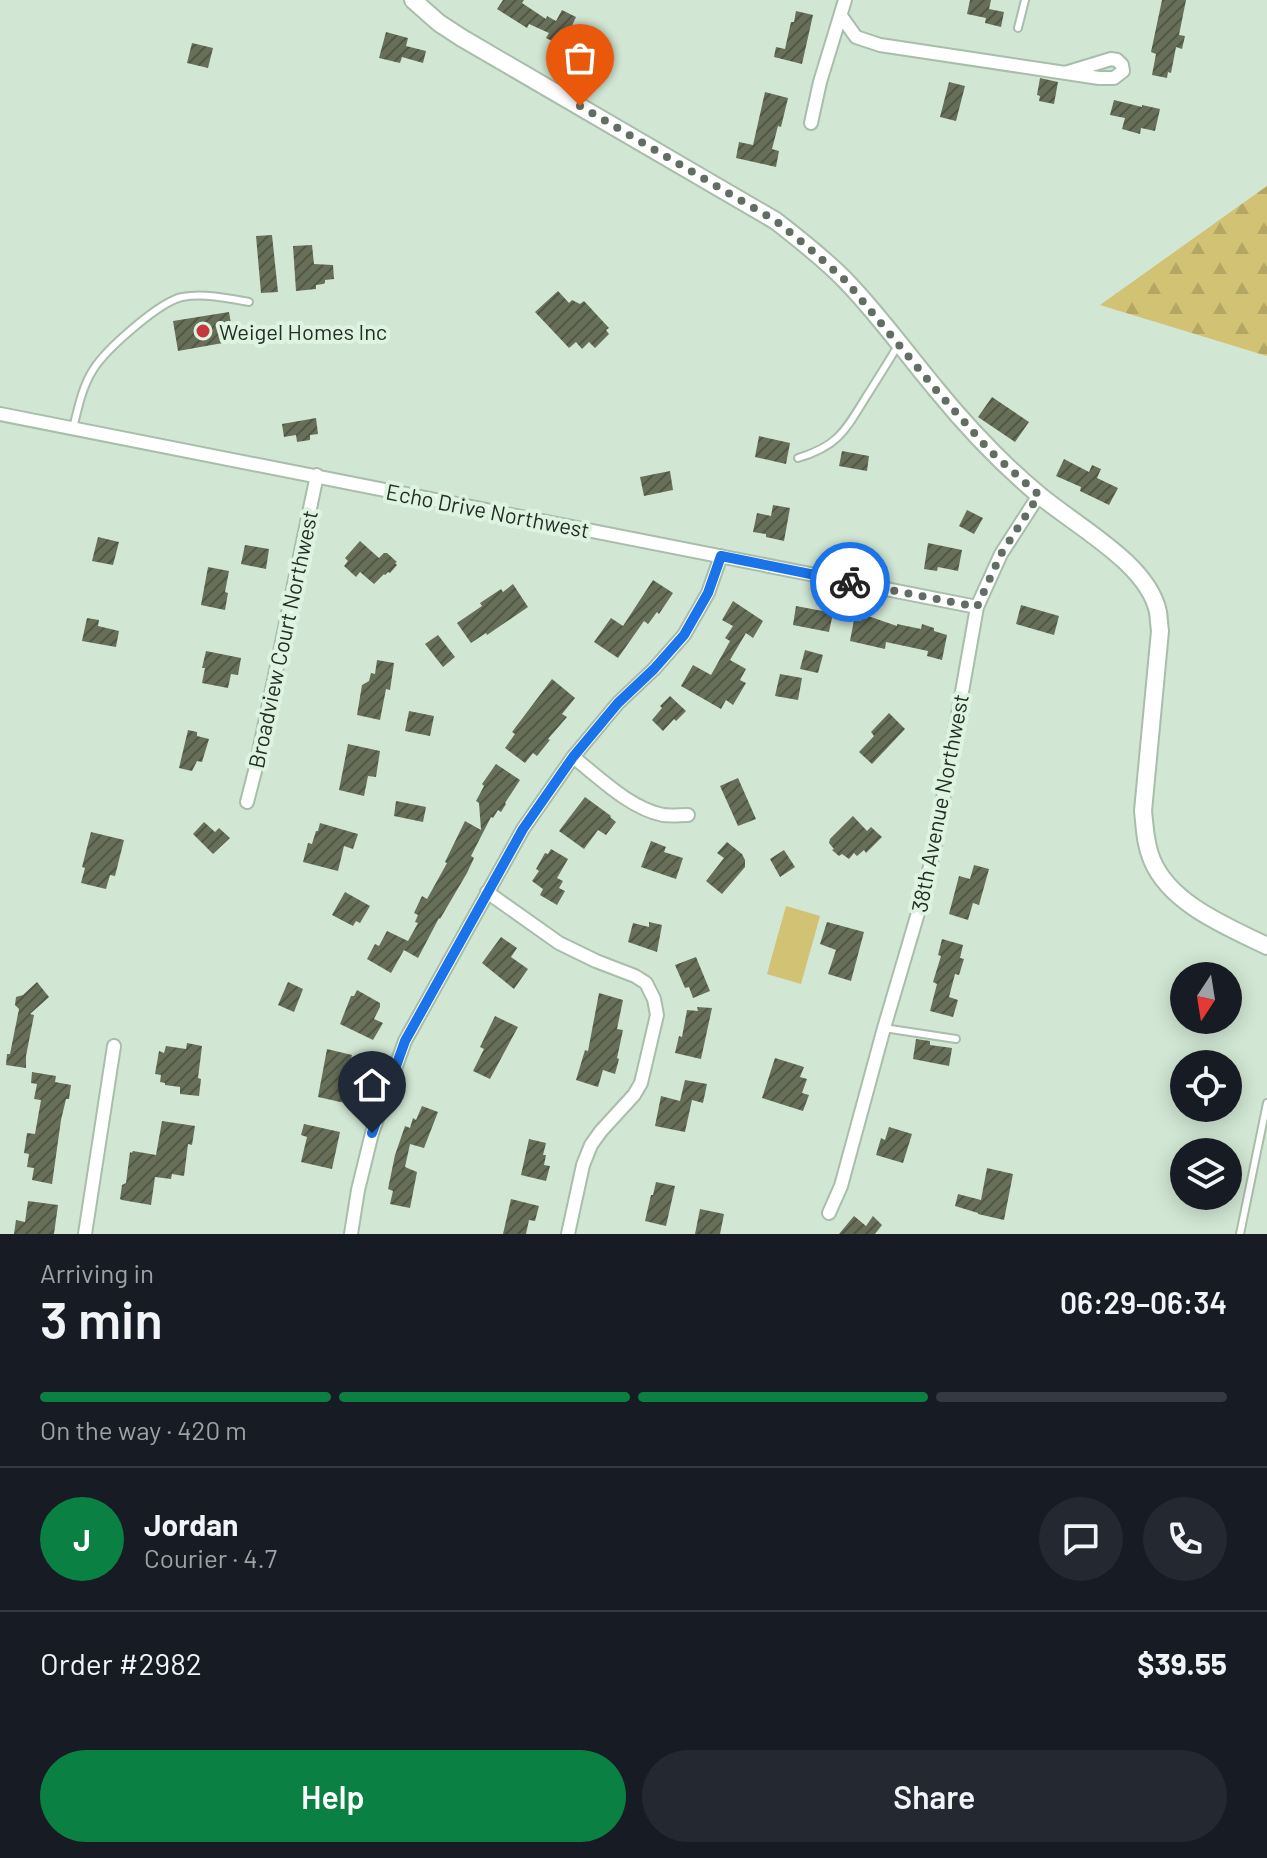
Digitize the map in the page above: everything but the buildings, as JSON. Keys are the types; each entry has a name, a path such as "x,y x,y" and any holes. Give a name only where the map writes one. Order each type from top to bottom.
{"street":[{"path":"413,0 462,38 776,221 846,281 990,451 1039,495 1125,560 1140,576 1158,610 1160,631 1143,811 1146,841 1153,863 1165,882 1185,901 1267,946"},
{"path":"811,123 845,0"},
{"path":"841,16 856,37 880,45 1065,73"},
{"name":"Echo Drive Northwest","path":"0,414 977,607"},
{"name":"Broadview Court Northwest","path":"247,802 317,475"},
{"name":"38th Avenue Northwest","path":"829,1213 844,1175 923,896 977,607 1001,554 1039,495"},
{"path":"351,1234 372,1133 403,1046 487,892 523,829 573,757 618,703 684,635 708,593 721,556"},
{"path":"573,757 642,807 664,815 688,815"},
{"path":"487,892 559,943 646,983 654,999 657,1015 641,1083 591,1145 583,1165 568,1234"},
{"path":"85,1234 114,1046"}],"lane":[{"path":"1018,28 1025,0"},
{"path":"73,428 93,369 125,335 162,304 182,297 216,296 249,302"},
{"path":"798,458 831,443 850,426 899,344"},
{"path":"884,1028 956,1039"},
{"path":"1240,1234 1267,1103"}],"green space":[{"path":"1267,186 1267,356 1100,305"},
{"path":"786,906 820,916 801,984 767,974"}],"way so far":[{"path":"580,106 776,221 809,248 846,281 990,451 1039,495 1001,554 977,607 850,582"}],"place":[{"name":"Weigel Homes Inc","path":"203,331"}],"route":[{"path":"372,1133 405,1041 523,829 573,757 618,703 684,635 708,593 721,556 850,582"}]}
